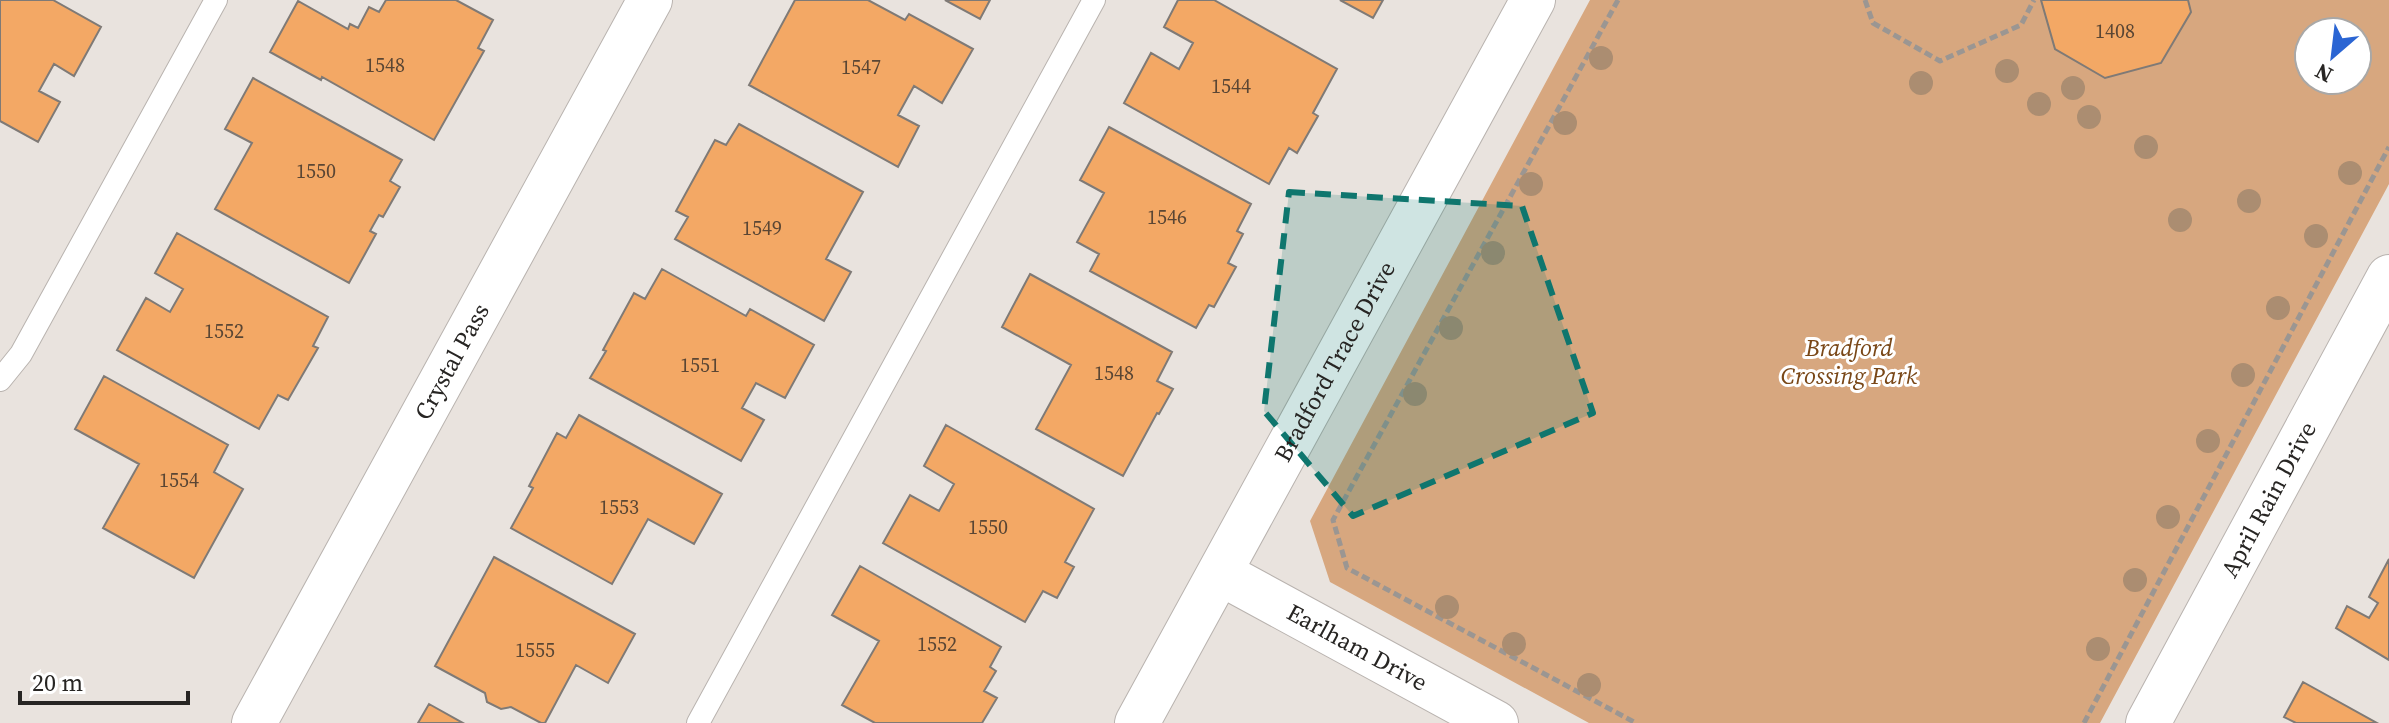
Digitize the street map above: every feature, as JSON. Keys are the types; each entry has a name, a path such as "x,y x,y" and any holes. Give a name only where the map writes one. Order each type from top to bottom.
{"street":[{"name":"Crystal Pass","path":"254,723 650,0"},
{"name":"Bradford Trace Drive","path":"1137,723 1533,0"},
{"name":"April Rain Drive","path":"2148,723 2389,277"},
{"name":"Earlham Drive","path":"1220,573 1496,723"}],"lane":[{"path":"0,380 21,354 216,0"},
{"path":"698,723 1094,0"}],"path":[{"path":"1618,0 1333,520 1347,568 1636,723"},
{"path":"1865,0 1873,23 1940,61 2021,25 2034,0"},
{"path":"2084,723 2389,147"}],"highlighted area":[{"path":"1289,192 1522,206 1593,413 1353,516 1264,411"}],"green space":[{"name":"Bradford Crossing Park","path":"1590,0 2389,0 2389,184 2100,723 1589,723 1330,582 1310,521"}],"building":[{"path":"0,0 53,0 101,27 74,76 54,64 39,91 60,102 38,142 0,121"},
{"path":"386,0 456,0 493,20 478,48 484,51 434,140 322,77 321,80 270,52 298,1 348,29 350,24 358,28 369,7 379,12"},
{"path":"795,0 868,0 905,20 909,14 973,49 942,103 914,86 898,115 919,126 898,167 749,85"},
{"path":"945,0 990,0 980,19"},
{"path":"1178,0 1214,0 1337,69 1313,113 1318,116 1297,153 1289,148 1269,184 1124,103 1151,53 1179,69 1193,43 1164,27"},
{"path":"1340,0 1383,0 1373,18"},
{"path":"2041,0 2188,0 2191,12 2161,63 2105,78 2055,49"},
{"path":"253,78 402,160 390,181 400,187 383,217 379,215 370,231 376,234 349,283 215,209 252,143 225,129"},
{"path":"739,124 863,192 826,259 851,272 824,321 675,239 688,217 676,211 715,140 726,145"},
{"path":"1109,127 1251,204 1237,231 1243,234 1228,263 1236,267 1214,307 1209,305 1196,328 1090,271 1099,254 1077,242 1104,193 1080,180"},
{"path":"177,233 328,317 313,346 318,348 288,400 278,395 259,429 117,350 146,298 170,312 183,289 155,273"},
{"path":"662,269 746,316 750,309 814,345 785,398 756,383 742,408 764,420 741,461 590,378 634,293 645,299"},
{"path":"1030,274 1172,352 1157,381 1173,389 1123,476 1036,429 1071,365 1002,327"},
{"path":"104,376 228,445 214,472 243,489 194,578 103,528 139,464 75,429"},
{"path":"579,415 722,494 694,544 648,519 612,584 511,528 557,433 566,438"},
{"path":"946,425 1094,509 1065,562 1074,567 1057,598 1043,591 1025,622 883,543 910,495 939,511 954,484 924,466"},
{"path":"494,557 635,634 608,683 576,665 545,723 511,707 501,709 487,702 485,693 435,666"},
{"path":"2389,559 2389,660 2336,628 2347,606 2369,618 2378,603 2369,597"},
{"path":"860,566 1001,647 990,667 996,671 984,691 997,698 982,723 875,723 842,705 879,641 832,615"},
{"path":"2303,682 2377,723 2296,723 2284,717"},
{"path":"429,704 463,723 418,723"}]}
